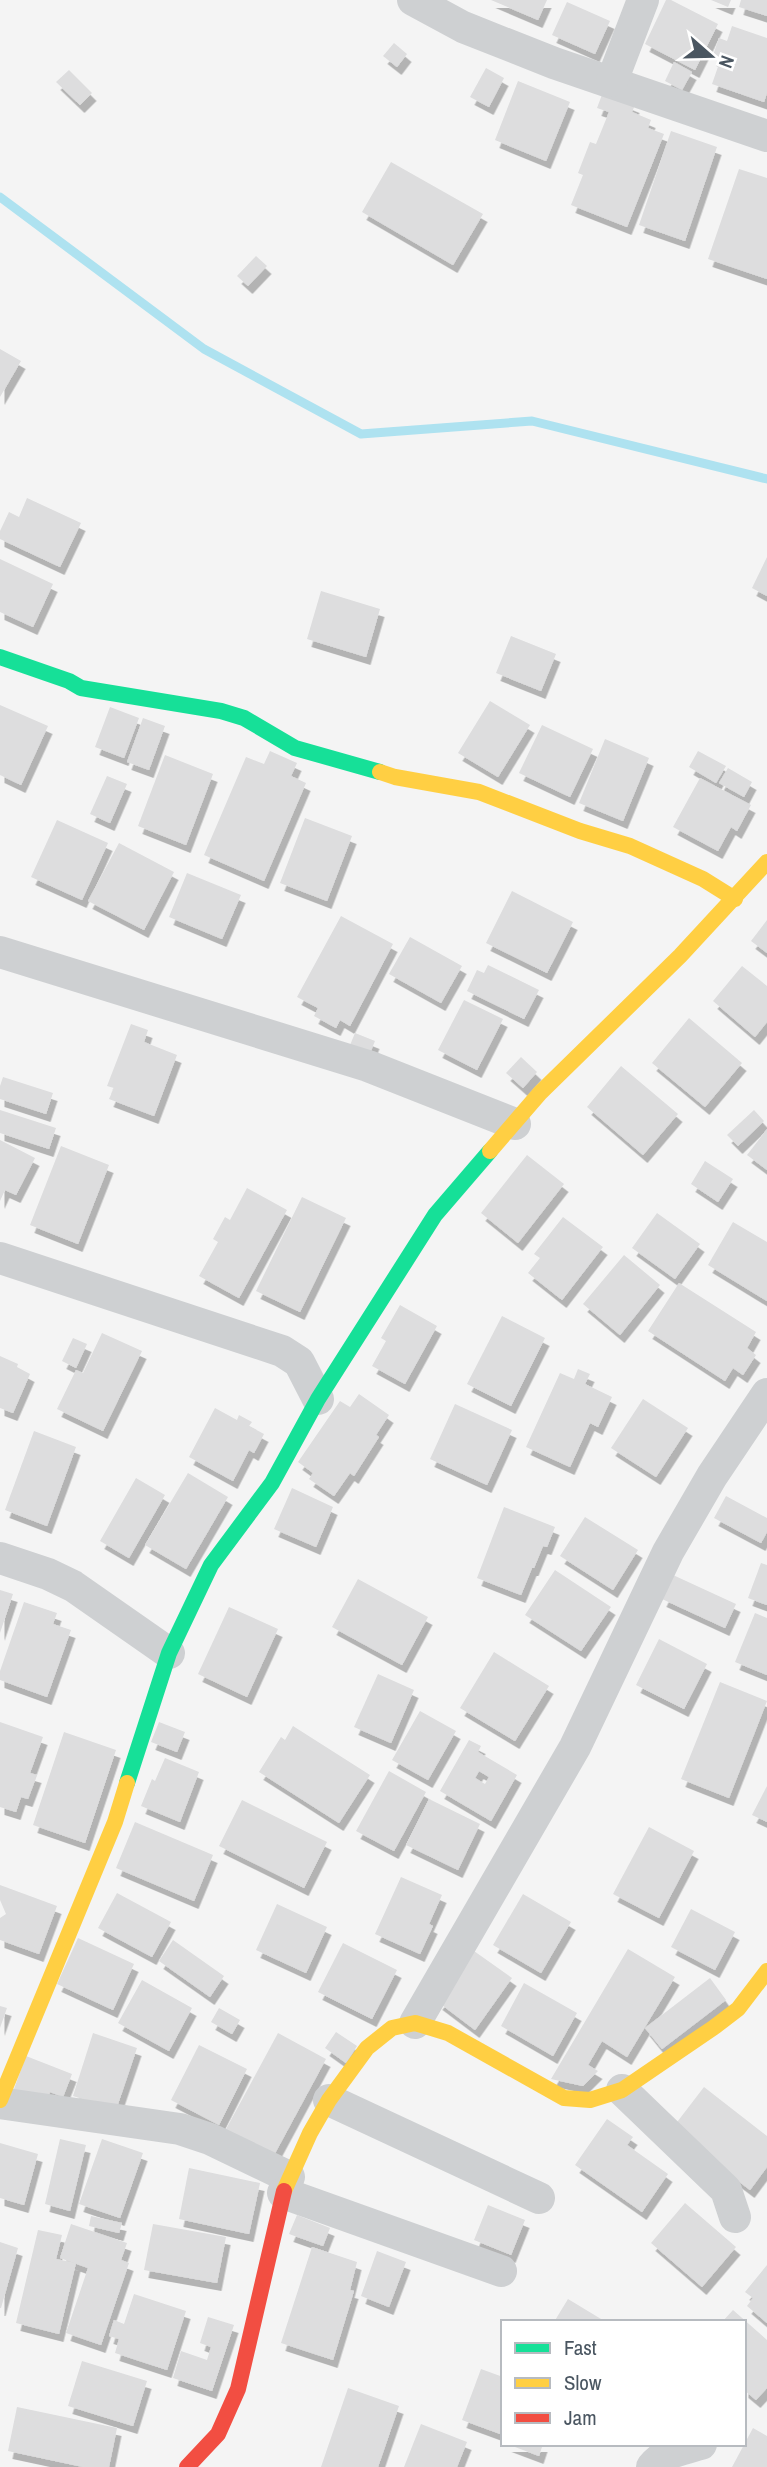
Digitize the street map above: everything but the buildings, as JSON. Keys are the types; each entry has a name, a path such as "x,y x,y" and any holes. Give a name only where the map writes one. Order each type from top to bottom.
{"street":[{"path":"413,0 463,27 555,63 767,136"},
{"path":"612,81 643,0"},
{"path":"0,657 91,691 221,711 244,718 295,748 325,758 396,777 479,792 580,831 630,846 703,879 736,899"},
{"path":"502,2271 286,2185 210,2139 180,2129 0,2101 115,1822 169,1653 211,1565 272,1483 318,1399 435,1215 540,1093 736,899 767,862"},
{"path":"0,952 368,1066 515,1124"},
{"path":"0,1258 282,1351 299,1362 318,1399"},
{"path":"415,2023 575,1747 668,1552 712,1476 767,1394"},
{"path":"0,1558 48,1574 73,1587 169,1653"},
{"path":"190,2466 218,2434 238,2389 286,2185 330,2100 367,2048 391,2028 415,2023 448,2033 564,2098 590,2100 622,2090 738,2009 767,1972"},
{"path":"622,2090 726,2190 735,2217"},
{"path":"330,2100 539,2198"},
{"path":"652,2467 658,2459 695,2446"}],"waterway":[{"path":"0,197 204,349 361,434 532,421 767,479"}],"traffic: fast":[{"path":"0,657 69,681 81,688 221,711 244,718 295,748 380,772"},
{"path":"127,1783 169,1653 211,1565 272,1483 318,1399 435,1215 490,1151"}],"traffic: slow":[{"path":"380,772 479,792 580,831 630,846 703,879 735,899"},
{"path":"490,1151 540,1093 680,956 767,862"},
{"path":"0,2100 115,1822 127,1783"},
{"path":"284,2191 310,2133 329,2100 367,2048 392,2028 415,2023 448,2033 564,2098 590,2100 622,2090 713,2028 738,2009 767,1971"}],"traffic: jam":[{"path":"187,2467 218,2434 238,2389 284,2191"}]}
